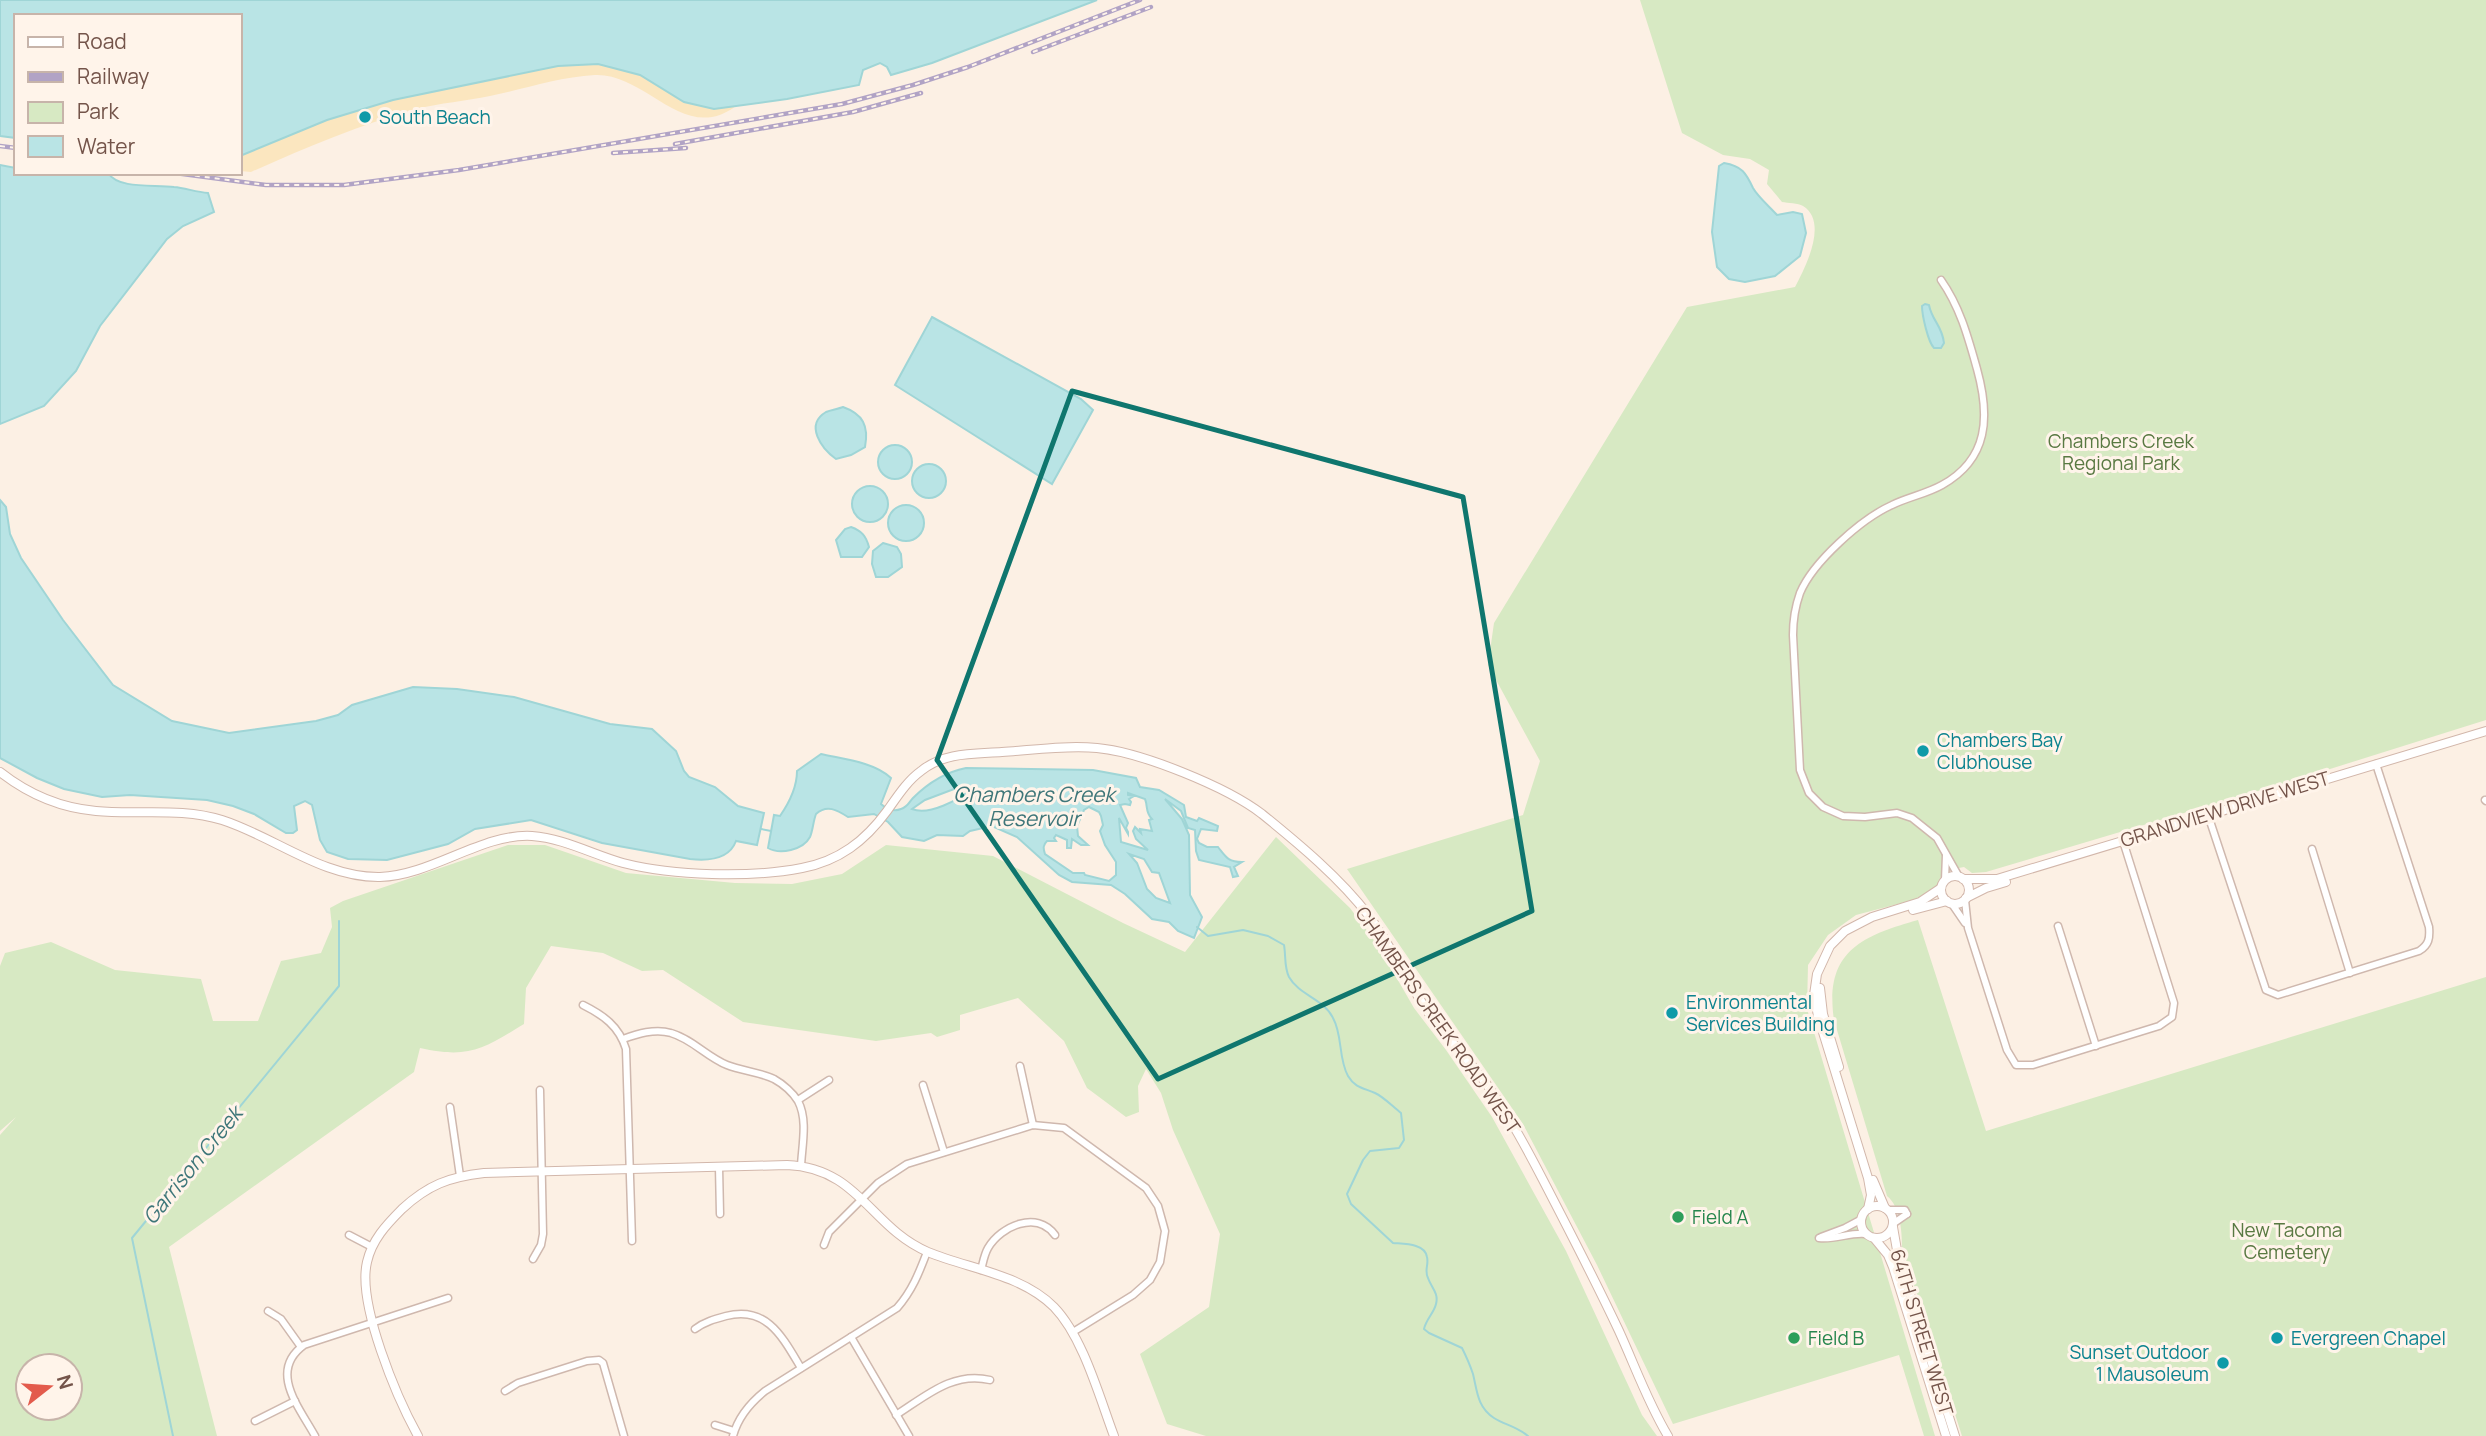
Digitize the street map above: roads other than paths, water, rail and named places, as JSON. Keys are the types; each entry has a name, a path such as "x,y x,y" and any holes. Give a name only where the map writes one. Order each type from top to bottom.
{"street":[{"path":"1941,280 1962,318 1983,393 1986,418 1979,444 1962,471 1941,486 1892,505 1846,538 1815,570 1801,592 1793,635 1800,770 1809,793 1823,807 1843,816 1865,817 1897,813 1912,818 1937,838 1968,888 1968,928 2007,1050 2017,1065 2033,1065 2096,1046 2159,1026 2172,1017 2172,996 2124,843"},
{"name":"GRANDVIEW DRIVE WEST","path":"1966,899 1986,888 2124,843 2486,733"},
{"name":"CHAMBERS CREEK ROAD WEST","path":"0,772 20,787 56,803 98,811 174,812 205,816 234,824 326,866 354,875 371,876 410,873 499,841 525,836 554,840 642,868 737,873 786,870 821,864 845,853 868,834 918,774 945,758 1084,747 1122,751 1214,786 1258,811 1328,872 1369,917 1413,991 1448,1039 1487,1084 1541,1176 1668,1436"},
{"path":"2209,817 2264,987 2278,995 2419,951 2429,940 2429,927 2377,766"},
{"name":"GRANDVIEW DRIVE WEST","path":"1961,878 1997,879 2124,843"},
{"path":"2312,849 2350,973"},
{"path":"1946,853 1943,897 1950,902 1968,928"},
{"path":"1868,1209 1874,1206 1905,1210 1907,1213 1885,1237 1853,1234 1830,1239 1819,1238 1862,1219 1868,1209 1871,1195 1815,1005 1815,985 1830,946 1845,931 1872,917 1920,902 1950,877 1961,878"},
{"path":"1894,1225 1877,1193 1825,1024 1820,995 1823,965 1841,941 1859,928 1910,910 1966,899"},
{"path":"2058,926 2096,1046"},
{"path":"583,1005 610,1021 623,1039 626,1054 632,1241"},
{"path":"623,1039 656,1031 670,1032 726,1065 773,1079 789,1090 797,1100 803,1129 801,1166"},
{"path":"720,1073 726,1065"},
{"path":"1020,1066 1033,1125"},
{"path":"797,1100 829,1080"},
{"path":"923,1085 944,1152"},
{"path":"533,1259 541,1245 543,1234 540,1090"},
{"path":"450,1107 460,1176"},
{"path":"824,1245 829,1232 894,1171 914,1161 1033,1125 1056,1126 1070,1131 1138,1180 1158,1206 1164,1224 1163,1249 1156,1272 1150,1280 1133,1295 1073,1332"},
{"path":"418,1436 400,1402 373,1323 364,1281 372,1247 390,1221 418,1196 440,1183 460,1176 484,1173 801,1166 829,1174 854,1190 902,1237 928,1252 1034,1291 1054,1307 1073,1332 1114,1436"},
{"path":"719,1167 720,1214"},
{"path":"1862,1219 1862,1226 1870,1236"},
{"path":"981,1270 989,1247 1002,1233 1016,1225 1026,1222 1040,1223 1046,1225 1055,1235"},
{"name":"64TH STREET WEST","path":"1894,1225 1898,1256 1955,1436"},
{"path":"349,1236 372,1247"},
{"name":"64TH STREET WEST","path":"1870,1236 1888,1255 1893,1267 1946,1436"},
{"path":"715,1425 734,1434 740,1417 756,1398 897,1308 908,1297 928,1252"},
{"path":"315,1436 295,1401 287,1378 287,1367 301,1347 448,1298"},
{"path":"268,1311 281,1319 301,1347"},
{"path":"695,1329 731,1314 752,1314 773,1326 801,1367"},
{"path":"852,1337 909,1436"},
{"path":"505,1391 518,1383 587,1361 599,1360 603,1363 624,1436"},
{"path":"896,1415 958,1379 971,1376 990,1380"},
{"path":"255,1420 295,1401"}],"water":[{"path":"0,0 1097,0 932,63 891,75 887,67 880,63 863,70 859,85 787,99 714,109 684,102 640,75 598,64 558,66 393,100 327,120 242,155 242,14 14,14 14,138 0,136"},
{"path":"1724,163 1743,171 1758,195 1777,215 1793,212 1802,214 1806,233 1800,256 1775,276 1745,282 1729,279 1717,267 1712,232 1719,166"},
{"path":"0,165 14,168 14,175 110,175 129,184 174,187 208,193 214,212 183,226 167,239 100,326 76,371 44,406 0,424"},
{"path":"1925,304 1929,305 1941,332 1944,343 1941,348 1934,348 1930,340 1922,310"},
{"path":"932,317 1081,399 1093,410 1052,484 895,385"},
{"path":"843,407 860,417 865,427 866,440 865,447 836,459 821,443 816,423 826,412"},
{"path":"895,445 907,450 912,462 907,474 895,479 883,474 878,462 883,450"},
{"path":"929,464 941,469 946,481 941,493 929,498 917,493 912,481 917,469"},
{"path":"870,486 882,492 888,504 882,516 870,522 858,516 852,504 858,492"},
{"path":"0,500 6,507 10,534 21,558 63,620 113,685 172,721 229,733 316,721 338,715 352,705 413,687 457,689 514,697 610,724 652,729 676,751 689,777 715,787 738,806 764,813 757,845 736,841 723,856 704,860 690,859 602,843 531,820 475,829 448,844 387,860 348,859 327,852 320,840 312,805 305,801 294,806 297,830 286,833 254,814 207,800 130,795 102,797 64,789 37,778 0,758"},
{"path":"906,505 918,511 924,523 918,535 906,541 894,535 888,523 894,511"},
{"path":"851,527 861,532 868,543 869,547 862,557 841,557 836,540 845,529"},
{"path":"883,543 897,547 901,554 902,567 888,577 876,577 872,564 873,551"},
{"name":"Chambers Creek Reservoir","path":"821,754 876,768 891,778 881,804 896,810 905,807 931,783 951,772 966,768 1093,770 1136,778 1140,787 1159,790 1184,805 1186,817 1197,821 1199,818 1218,826 1217,831 1201,829 1197,839 1199,843 1207,847 1218,847 1230,860 1242,862 1234,867 1238,876 1233,877 1230,867 1199,860 1195,830 1188,828 1181,811 1165,799 1182,819 1189,835 1190,895 1202,917 1194,938 1178,931 1169,922 1152,919 1111,885 1072,882 1059,875 1017,837 992,826 970,831 963,836 937,835 924,841 902,837 888,822 874,814 848,817 836,810 824,809 816,814 810,837 802,845 785,851 768,848 774,815 780,816 789,800 796,783 797,771","holes":["954,789 972,789 935,809 912,809 925,800","1128,793 1145,799 1152,819 1149,820 1152,831 1140,829 1141,833 1135,827 1133,831 1136,839 1148,850 1121,842 1119,818 1128,834 1128,823 1120,805 1130,805 1129,799 1134,796","1089,807 1101,816 1103,825 1100,831 1116,862 1116,875 1109,881 1084,873 1073,873 1045,854 1045,844 1047,841 1056,841 1056,835 1067,840 1067,848 1071,848 1072,839 1081,845 1088,845 1078,836 1077,826 1084,810","1129,854 1144,859 1152,872 1159,873 1170,903 1156,898 1147,889 1137,863"]}],"waterway":[{"path":"761,829 771,831"},
{"name":"Garrison Creek","path":"173,1436 132,1238 339,986 339,921"},
{"path":"1197,927 1208,936 1243,930 1268,936 1284,945 1286,965 1293,983 1324,1006 1333,1018 1348,1076 1357,1085 1382,1097 1401,1113 1404,1140 1399,1148 1370,1151 1347,1194 1351,1204 1393,1243 1413,1245 1425,1252 1427,1275 1437,1300 1424,1329 1462,1348 1484,1409 1494,1418 1528,1436"}],"railway":[{"path":"190,175 266,185 344,185 459,170 842,104 968,67 1140,0"},
{"path":"1033,52 1151,7"},
{"path":"675,144 853,112 921,93"},
{"path":"0,146 14,148"},
{"path":"613,153 686,148"}],"place":[{"name":"South Beach","path":"365,117"},
{"name":"Chambers Bay Clubhouse","path":"1923,751"},
{"name":"Environmental Services Building","path":"1672,1013"},
{"name":"Field A","path":"1678,1217"},
{"name":"Field B","path":"1794,1338"},
{"name":"Evergreen Chapel","path":"2277,1338"},
{"name":"Sunset Outdoor 1 Mausoleum","path":"2223,1363"}],"park label":[{"name":"Chambers Creek Regional Park","path":"2121,452"},
{"name":"New Tacoma Cemetery","path":"2287,1241"}]}
